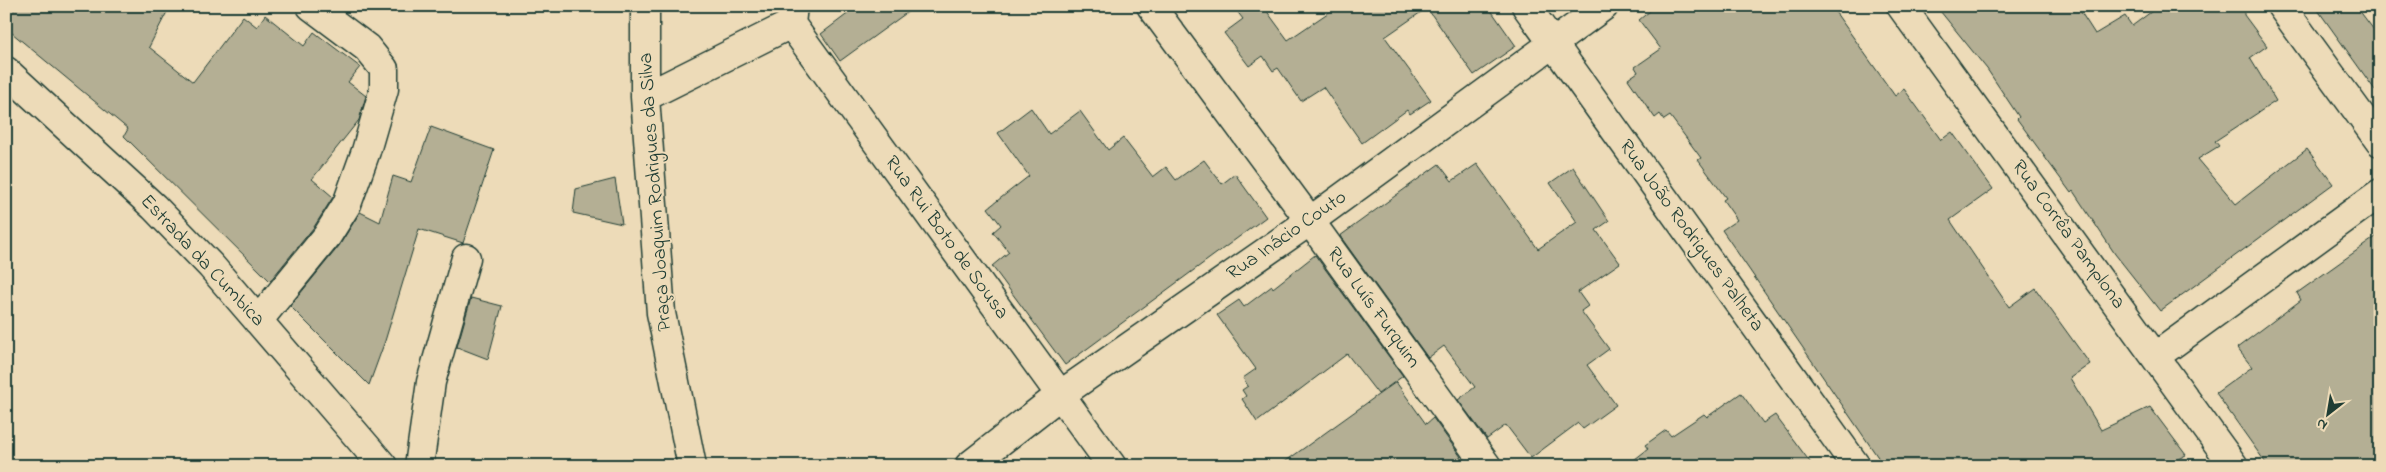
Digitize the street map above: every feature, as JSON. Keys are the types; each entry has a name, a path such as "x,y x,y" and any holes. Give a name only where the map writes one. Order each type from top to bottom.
{"street":[{"path":"258,321 327,236 347,204 366,151 384,89 384,69 367,48 311,6"},
{"name":"Praça Joaquim Rodrigues da Silva","path":"645,6 645,97 661,314 692,466"},
{"name":"Rua Luís Furquim","path":"1151,6 1310,221 1487,466"},
{"name":"Rua João Rodrigues Palheta","path":"1526,6 1856,466"},
{"name":"Rua Inácio Couto","path":"969,466 1060,395 1310,221 1604,6"},
{"name":"Rua Corrêa Pamplona","path":"1901,6 2234,466"},
{"path":"2281,6 2380,142"},
{"path":"645,97 792,15"},
{"name":"Rua Rui Boto de Sousa","path":"792,15 1112,466"},
{"name":"Estrada da Cumbica","path":"6,71 154,208 211,266 383,466"},
{"path":"2156,356 2380,193"},
{"path":"419,466 431,382 466,258"}],"building":[{"path":"15,6 170,6 149,47 193,82 243,16 257,27 265,15 304,46 314,32 360,67 348,82 366,96 359,120 312,179 333,197 314,227 270,281 124,136 128,129 6,28"},
{"path":"858,6 916,6 840,61 821,34"},
{"path":"1241,6 1263,6 1288,40 1338,6 1488,6 1516,46 1474,75 1427,8 1385,37 1431,100 1410,114 1407,110 1362,143 1323,87 1301,101 1278,68 1273,71 1263,56 1249,66 1224,33 1243,19 1236,10"},
{"path":"1656,6 1831,6 1895,96 1904,89 1941,140 1952,132 1993,189 1950,220 2009,307 2035,288 2090,364 2070,378 2101,430 2150,407 2186,455 2164,466 1884,466 1722,230 1737,220 1723,200 1726,198 1698,160 1701,158 1670,116 1664,120 1660,114 1655,118 1628,79 1638,72 1635,67 1661,49 1639,20"},
{"path":"1936,6 2077,6 2095,34 2125,16 2132,26 2159,6 2244,6 2244,15 2267,46 2250,58 2276,101 2215,141 2219,146 2198,159 2236,204 2307,149 2333,184 2160,311 2115,254 2073,191 2071,193 2017,119 2019,117 1987,69"},
{"path":"2315,6 2356,6 2380,38 2380,97"},
{"path":"1031,108 1049,134 1080,111 1108,150 1123,138 1153,177 1166,167 1176,180 1204,160 1222,184 1235,174 1266,217 1065,365 992,266 1009,252 993,232 1001,225 988,208 1029,176 998,133"},
{"path":"431,127 494,150 463,243 419,229 385,341 369,385 290,306 339,246 360,212 380,222 393,176 411,182"},
{"path":"1439,164 1452,181 1477,164 1538,249 1577,222 1550,183 1573,167 1609,221 1596,230 1620,263 1578,292 1588,306 1581,311 1609,349 1587,365 1616,405 1583,429 1578,423 1531,458 1506,425 1487,439 1458,400 1475,387 1444,346 1428,358 1340,236"},
{"path":"615,179 622,224 573,213 576,189"},
{"path":"2380,234 2380,466 2268,466 2216,393 2252,367 2237,348 2301,300 2297,293"},
{"path":"1315,255 1403,376 1378,394 1347,354 1257,422 1242,399 1246,396 1242,390 1248,386 1243,378 1256,369 1217,315 1239,300 1244,307 1272,286 1273,288"},
{"path":"471,298 502,306 488,359 457,347"},
{"path":"1396,382 1426,424 1433,418 1461,457 1448,466 1279,466"},
{"path":"1741,393 1763,423 1775,415 1813,466 1626,466 1648,449 1645,445 1666,430 1671,436 1704,414 1707,417"}]}
